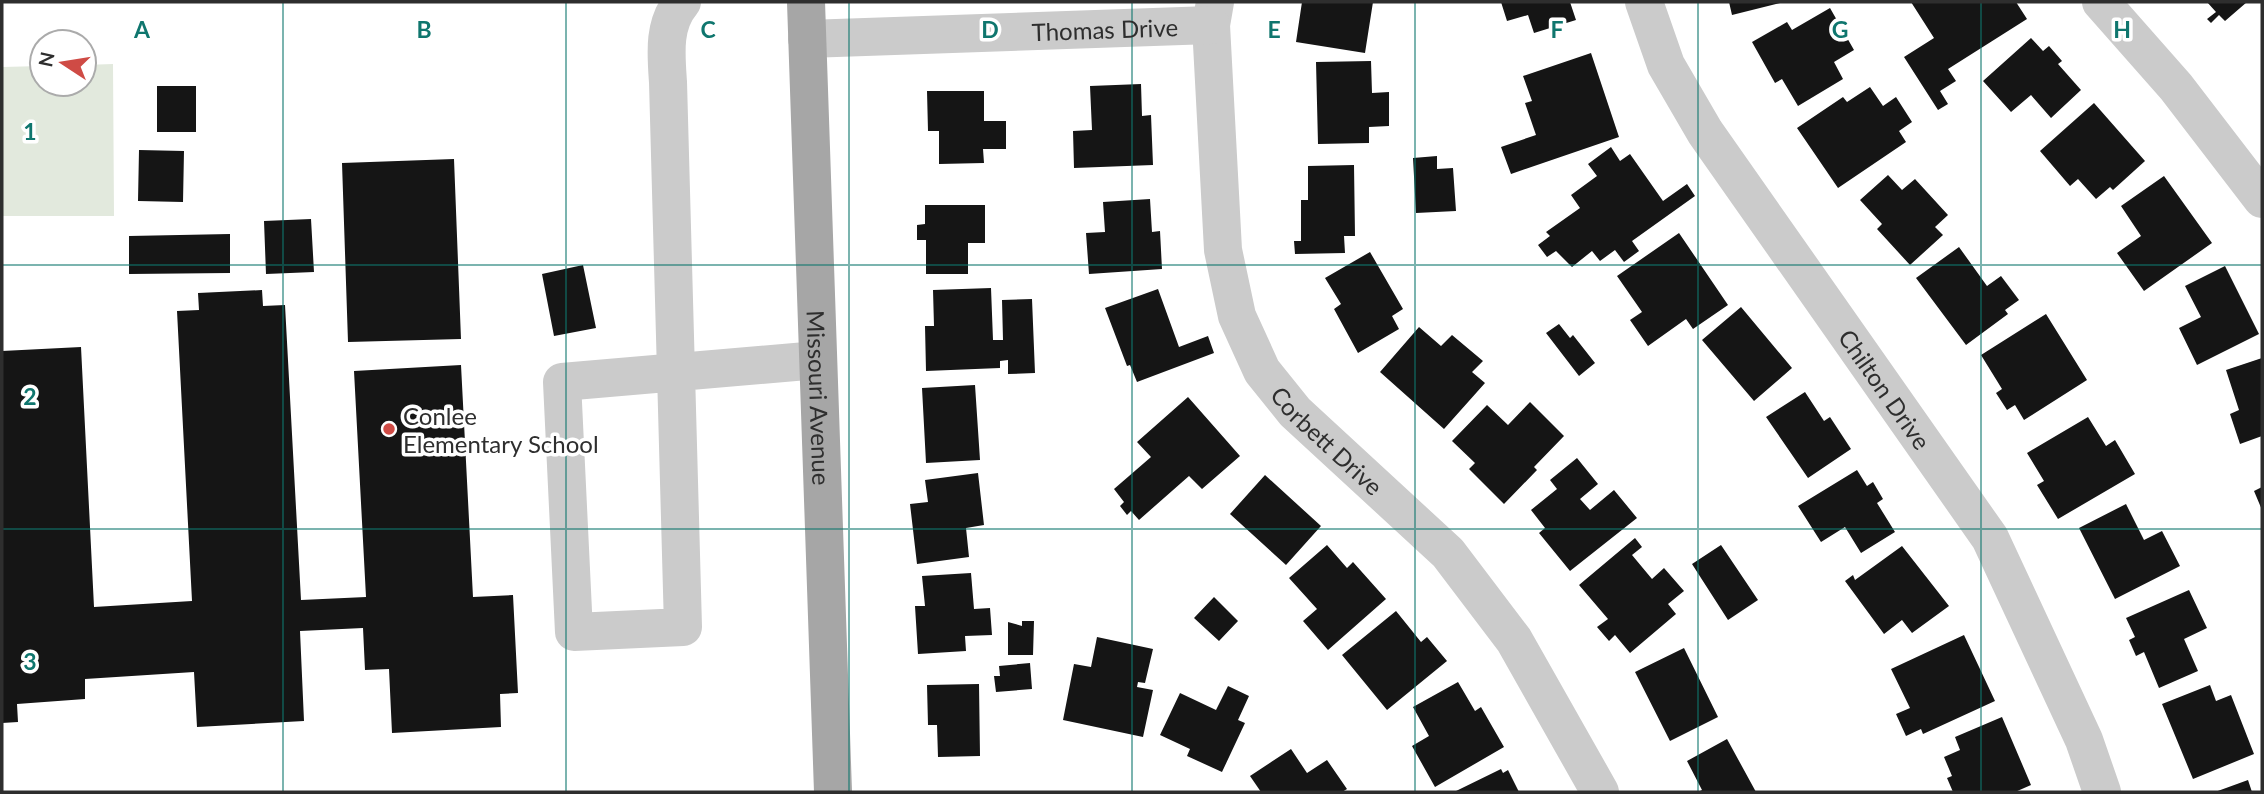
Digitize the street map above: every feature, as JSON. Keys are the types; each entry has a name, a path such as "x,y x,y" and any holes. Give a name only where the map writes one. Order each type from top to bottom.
{"main road":[{"name":"Missouri Avenue","path":"806,20 833,792"}],"street":[{"path":"682,2 673,13 665,47 676,370 682,627 574,632 562,382 676,370 818,360"},
{"name":"Chilton Drive","path":"1644,2 1666,65 1705,132 1990,538 2084,740 2102,792"},
{"path":"2101,2 2176,88 2262,200"},
{"name":"Thomas Drive","path":"806,20 1213,13"},
{"name":"Corbett Drive","path":"1213,13 1223,250 1237,316 1262,371 1295,412 1448,553 1514,640 1600,792"}],"shaded area":[{"path":"113,64 114,216 2,216 2,67 28,66 28,98 98,98 98,65"}],"building":[{"path":"1302,2 1373,2 1365,53 1296,42"},
{"path":"1501,2 1570,2 1576,20 1534,33 1528,15 1507,21"},
{"path":"1729,2 1780,2 1780,3 1732,15"},
{"path":"1911,2 2016,2 2027,19 1948,69 1956,81 1940,91 1948,104 1938,110 1904,57 1934,38"},
{"path":"2207,2 2247,2 2225,21 2219,15 2211,23 2207,19 2216,12"},
{"path":"1830,8 1854,50 1834,62 1843,79 1798,106 1782,79 1775,83 1752,42 1787,22 1792,30"},
{"path":"2031,38 2043,51 2049,46 2062,61 2058,64 2081,90 2051,118 2031,95 2011,112 1983,81"},
{"path":"1591,53 1619,137 1511,174 1501,147 1536,135 1525,103 1532,101 1523,76"},
{"path":"1371,61 1372,93 1389,92 1389,126 1369,127 1369,143 1318,144 1316,62"},
{"path":"1141,84 1142,116 1151,115 1153,165 1074,168 1073,131 1092,130 1090,86"},
{"path":"157,86 196,86 196,132 157,132"},
{"path":"1870,87 1883,106 1896,97 1912,122 1899,131 1906,142 1838,188 1797,128 1843,97 1847,102"},
{"path":"927,91 984,91 984,121 1006,121 1006,149 983,149 984,163 939,164 939,131 928,131"},
{"path":"2094,103 2145,161 2113,190 2110,187 2096,199 2078,179 2070,186 2040,151"},
{"path":"1611,147 1620,161 1630,154 1663,201 1687,184 1695,196 1632,241 1639,251 1624,262 1615,250 1600,261 1592,251 1572,267 1556,251 1547,257 1538,245 1550,236 1546,232 1580,208 1571,195 1597,176 1588,164"},
{"path":"139,150 184,151 183,202 138,201"},
{"path":"1437,156 1437,169 1453,168 1456,211 1416,213 1413,158"},
{"path":"454,159 461,339 348,342 342,163"},
{"path":"1354,165 1355,236 1344,236 1345,253 1295,254 1294,241 1301,241 1301,200 1308,200 1308,166"},
{"path":"1888,175 1902,190 1915,179 1948,215 1935,227 1943,235 1910,265 1877,229 1882,224 1860,200"},
{"path":"2164,176 2212,243 2144,291 2117,253 2141,236 2121,206"},
{"path":"1150,199 1152,232 1160,231 1162,269 1089,274 1086,233 1105,232 1103,202"},
{"path":"925,205 985,205 985,243 968,243 968,274 926,274 926,240 917,240 917,225 925,224"},
{"path":"311,219 314,272 266,274 264,221"},
{"path":"1679,233 1728,305 1693,329 1686,319 1648,346 1630,320 1642,312 1617,276"},
{"path":"230,234 230,273 129,274 129,236"},
{"path":"1959,247 1987,286 2001,276 2019,300 2005,310 2008,314 1966,345 1916,278"},
{"path":"1370,252 1403,309 1392,316 1399,329 1358,353 1334,309 1341,304 1325,278"},
{"path":"583,265 596,328 554,336 542,274"},
{"path":"2225,266 2259,334 2197,365 2179,328 2201,317 2185,286"},
{"path":"991,288 993,340 1003,340 1002,300 1032,299 1035,373 1008,374 1008,360 1000,361 1000,368 926,371 925,326 934,326 933,290"},
{"path":"1158,289 1179,347 1208,336 1214,353 1137,382 1130,365 1127,366 1105,308"},
{"path":"262,290 263,306 285,305 301,600 366,597 354,371 461,365 473,597 513,595 518,693 500,694 501,727 392,733 389,669 365,670 363,628 300,631 304,721 197,727 194,672 85,679 85,699 17,704 18,722 2,723 2,351 81,347 94,607 192,601 177,311 199,310 198,293"},
{"path":"1741,307 1792,368 1754,401 1702,340"},
{"path":"2046,314 2087,380 2024,420 2015,405 2007,410 1996,393 2002,389 1981,355"},
{"path":"1559,324 1570,338 1573,335 1595,363 1579,376 1546,333"},
{"path":"1419,327 1441,346 1452,335 1483,361 1472,372 1485,383 1444,429 1380,372"},
{"path":"2262,358 2262,436 2240,444 2230,414 2239,410 2226,370"},
{"path":"975,385 980,460 926,463 922,388"},
{"path":"1805,392 1824,421 1830,417 1851,449 1808,478 1766,417"},
{"path":"1188,397 1240,456 1202,489 1189,476 1139,520 1131,511 1127,515 1120,506 1124,502 1114,489 1151,457 1137,442"},
{"path":"1530,402 1564,436 1534,467 1537,470 1504,504 1469,469 1475,463 1452,441 1487,405 1508,425"},
{"path":"2088,417 2106,446 2115,440 2135,474 2058,519 2037,485 2044,481 2027,453"},
{"path":"1577,458 1598,484 1580,499 1590,510 1614,490 1637,518 1570,571 1539,533 1545,528 1531,510 1557,489 1550,480"},
{"path":"1857,470 1867,486 1873,482 1883,499 1877,503 1895,532 1861,553 1845,527 1821,542 1798,506"},
{"path":"978,473 984,525 966,528 969,557 917,564 910,504 928,502 925,480"},
{"path":"1265,475 1321,526 1286,565 1230,514"},
{"path":"2262,487 2262,510 2254,491"},
{"path":"2126,504 2144,540 2162,531 2180,566 2115,599 2079,528"},
{"path":"1635,538 1642,547 1632,555 1652,579 1664,568 1684,591 1668,604 1676,614 1630,653 1615,635 1609,641 1597,627 1608,619 1579,585"},
{"path":"1327,545 1347,568 1353,562 1386,599 1328,650 1303,621 1317,609 1289,578"},
{"path":"1721,545 1758,600 1728,620 1692,564"},
{"path":"1902,546 1949,606 1912,633 1902,620 1884,634 1845,581 1853,575 1855,580"},
{"path":"971,573 974,609 990,608 992,635 965,636 966,651 918,654 915,606 925,606 922,576"},
{"path":"2189,590 2207,628 2184,639 2198,671 2159,688 2144,652 2136,656 2129,640 2135,637 2126,618"},
{"path":"1214,597 1238,621 1219,641 1194,618"},
{"path":"1396,611 1421,642 1427,637 1447,661 1387,710 1342,655"},
{"path":"1022,621 1034,621 1033,655 1008,655 1008,622 1022,626"},
{"path":"1964,635 1995,701 1923,734 1921,729 1906,736 1896,714 1910,708 1891,669"},
{"path":"1097,637 1153,649 1145,683 1138,682 1137,687 1153,690 1143,737 1063,720 1074,664 1091,667"},
{"path":"1684,648 1718,717 1670,741 1635,672"},
{"path":"1030,663 1032,689 996,692 994,676 1000,676 999,666"},
{"path":"1458,682 1475,711 1481,707 1504,747 1435,787 1412,746 1429,736 1413,707"},
{"path":"979,684 980,756 938,757 937,725 928,725 927,685"},
{"path":"2210,685 2216,701 2231,695 2254,754 2193,779 2162,704"},
{"path":"1228,686 1249,696 1238,720 1245,723 1222,772 1187,756 1190,749 1160,735 1180,693 1216,710"},
{"path":"2002,717 2031,785 2015,792 1953,792 1947,778 1952,776 1944,757 1960,750 1955,737"},
{"path":"1727,739 1756,792 1698,792 1702,790 1687,761"},
{"path":"1291,749 1307,773 1327,760 1347,789 1342,792 1261,792 1250,776"},
{"path":"1501,769 1503,773 1508,770 1519,792 1454,792"},
{"path":"2248,780 2252,792 2215,792"}],"place":[{"name":"Conlee Elementary School","path":"389,429"}]}
